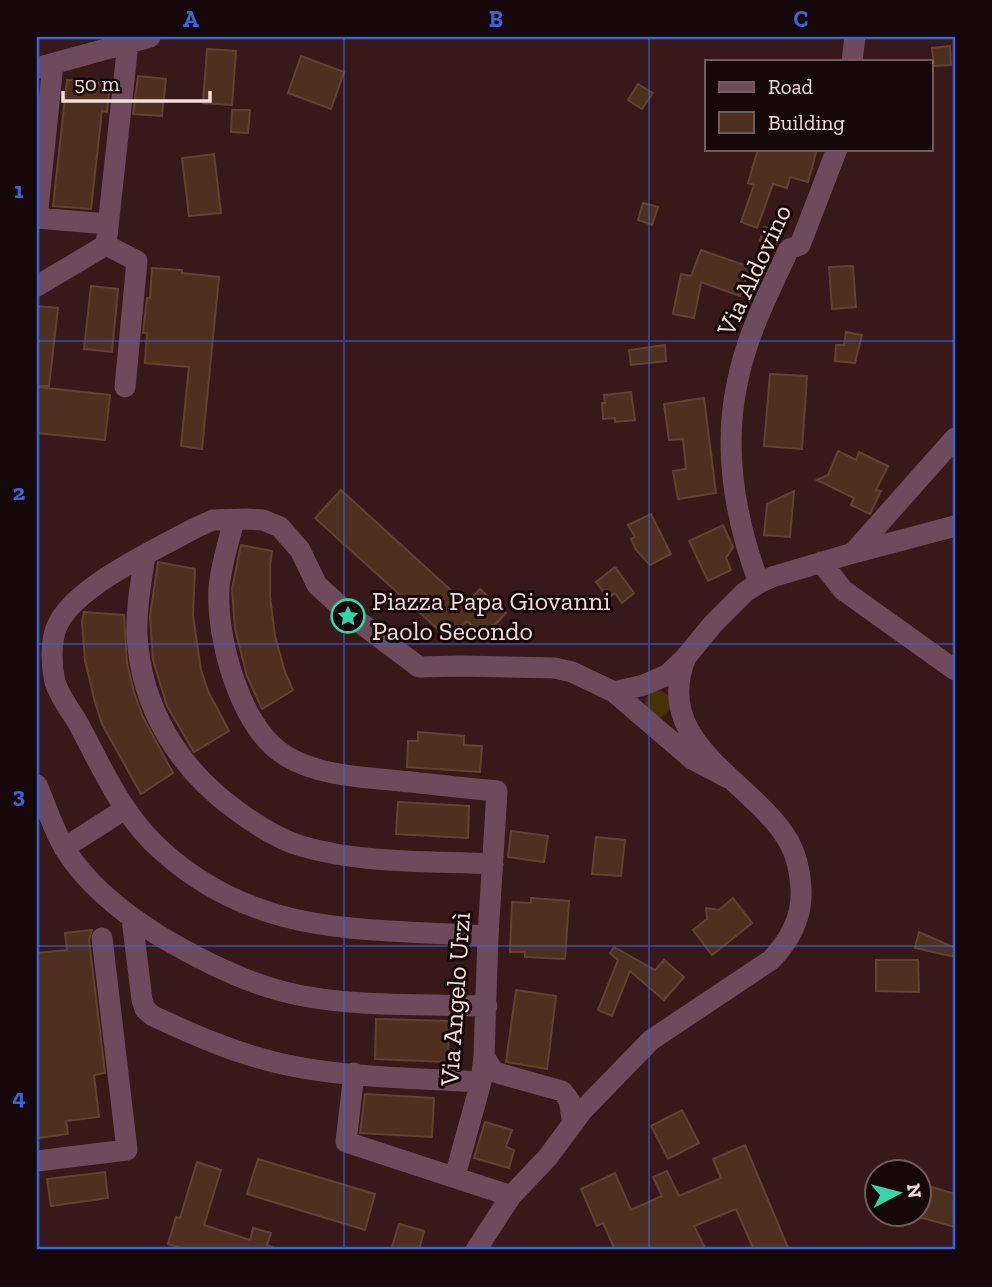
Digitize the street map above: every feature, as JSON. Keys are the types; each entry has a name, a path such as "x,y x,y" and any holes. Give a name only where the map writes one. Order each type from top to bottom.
{"street":[{"path":"125,387 137,261 107,234 37,218 45,66 150,37"},
{"path":"852,60 855,37"},
{"path":"37,286 107,234 128,43"},
{"name":"Via Aldovino","path":"759,583 744,544 730,449 737,383 756,322 789,249 800,245 837,150"},
{"path":"853,553 955,438"},
{"path":"488,936 322,924 258,909 200,880 163,852 139,829 125,810 56,683 53,644 57,626 68,607 91,589 145,556 213,520 263,520 280,527 300,550 317,585 350,615 419,667 555,668 582,676 614,692 692,759 728,778"},
{"name":"Via Angelo Urzì","path":"234,520 219,586 219,622 226,657 239,690 256,725 271,745 288,757 316,768 350,776 496,791 484,1056 481,1082 455,1176"},
{"path":"614,692 644,685 667,675 745,592 759,583 821,562 955,526"},
{"path":"145,556 138,603 137,634 146,686 163,729 186,766 202,783 261,828 299,846 328,853 387,859 493,864"},
{"path":"821,562 843,590 955,670"},
{"path":"476,1250 511,1196 582,1111 651,1040 771,960 788,943 797,921 801,895 800,870 790,843 778,824 698,746 684,721 679,696 679,673 686,657"},
{"path":"37,785 64,848 85,877 132,919 191,955 276,990 320,998 487,1006"},
{"path":"64,848 125,810"},
{"path":"132,919 142,1000 145,1009 153,1016 225,1047 279,1063 325,1071 481,1082"},
{"path":"37,1161 127,1150 102,938"},
{"path":"484,1056 494,1072 562,1091 569,1100 573,1124"},
{"path":"354,1073 346,1142 511,1196"}],"shaded area":[{"path":"658,691 667,695 671,704 667,713 658,717 649,713 645,704 649,695"}],"building":[{"path":"950,46 951,65 934,66 932,48"},
{"path":"207,49 236,51 232,105 203,103"},
{"path":"301,56 344,72 331,109 288,93"},
{"path":"138,76 166,79 162,116 133,114"},
{"path":"67,80 110,84 107,112 102,111 91,209 53,206"},
{"path":"638,84 653,93 642,109 628,100"},
{"path":"232,110 250,110 248,133 231,132"},
{"path":"758,150 817,150 808,182 790,177 787,188 773,184 757,228 741,222 754,185 748,183"},
{"path":"214,154 221,213 189,216 182,158"},
{"path":"643,203 658,207 652,225 638,220"},
{"path":"764,227 781,231 776,245 760,241"},
{"path":"701,250 750,267 740,296 701,282 694,318 673,314 681,274 691,276"},
{"path":"853,266 856,307 832,309 829,267"},
{"path":"152,268 219,277 202,449 181,446 189,367 145,363 147,333 143,333 147,298 150,298"},
{"path":"91,286 118,289 112,352 84,349"},
{"path":"37,306 58,308 49,386 37,386"},
{"path":"846,332 862,335 855,363 835,361 836,345 844,345"},
{"path":"665,345 666,361 631,365 629,350"},
{"path":"770,374 807,376 802,449 764,446"},
{"path":"37,387 110,395 105,440 37,433"},
{"path":"631,392 635,420 615,422 615,418 603,419 604,395"},
{"path":"704,398 716,493 678,499 673,471 686,469 683,439 669,440 664,404"},
{"path":"838,451 856,460 859,452 888,466 876,490 881,491 870,514 851,505 854,498 817,480 828,475"},
{"path":"341,490 466,604 480,589 506,613 484,637 467,621 450,640 315,518"},
{"path":"794,491 790,537 764,535 767,504"},
{"path":"651,514 671,554 650,565 636,550 631,539 635,537 628,525"},
{"path":"723,525 733,547 726,558 731,570 708,581 689,541"},
{"path":"241,545 272,551 270,597 275,636 293,690 262,709 247,676 235,629 232,589"},
{"path":"158,562 195,569 193,615 201,670 208,691 229,731 194,752 167,706 153,660 150,616"},
{"path":"615,567 634,593 622,603 615,593 608,598 596,582"},
{"path":"84,612 124,615 127,663 134,692 143,717 173,773 141,794 102,724 95,702 85,661 82,622"},
{"path":"418,732 464,736 464,745 482,746 480,772 407,767 408,741 418,741"},
{"path":"398,802 469,806 468,838 396,834"},
{"path":"511,831 548,836 544,862 508,857"},
{"path":"596,837 625,840 621,876 592,874"},
{"path":"531,898 569,901 565,959 525,957 525,952 510,952 512,902 531,903"},
{"path":"733,898 752,923 712,955 693,930 707,919 706,908 719,910"},
{"path":"92,930 89,940 105,1073 94,1075 99,1117 66,1121 68,1134 38,1138 37,953 67,950 65,933"},
{"path":"919,932 955,948 955,957 915,948"},
{"path":"614,947 655,970 664,960 684,977 664,1000 630,971 612,1016 598,1010 618,960 610,953"},
{"path":"876,960 918,960 919,992 876,991"},
{"path":"516,990 556,996 547,1069 506,1062"},
{"path":"376,1019 449,1021 448,1062 375,1059"},
{"path":"365,1094 434,1098 432,1137 360,1133"},
{"path":"682,1110 699,1143 668,1159 651,1126"},
{"path":"485,1122 512,1130 506,1147 514,1150 509,1168 474,1158"},
{"path":"745,1145 789,1250 754,1250 736,1209 694,1226 706,1250 615,1250 603,1223 597,1226 581,1189 615,1173 631,1210 662,1196 653,1177 667,1171 679,1196 721,1178 713,1159"},
{"path":"258,1159 375,1194 365,1230 247,1194"},
{"path":"197,1162 221,1170 204,1225 250,1240 253,1228 271,1233 267,1245 272,1247 271,1250 188,1250 168,1244 176,1217 180,1218"},
{"path":"105,1172 108,1198 51,1206 47,1179"},
{"path":"932,1187 955,1194 955,1227 932,1221"},
{"path":"399,1224 424,1231 419,1250 391,1250"}],"place":[{"name":"Piazza Papa Giovanni Paolo Secondo","path":"348,616"}]}
